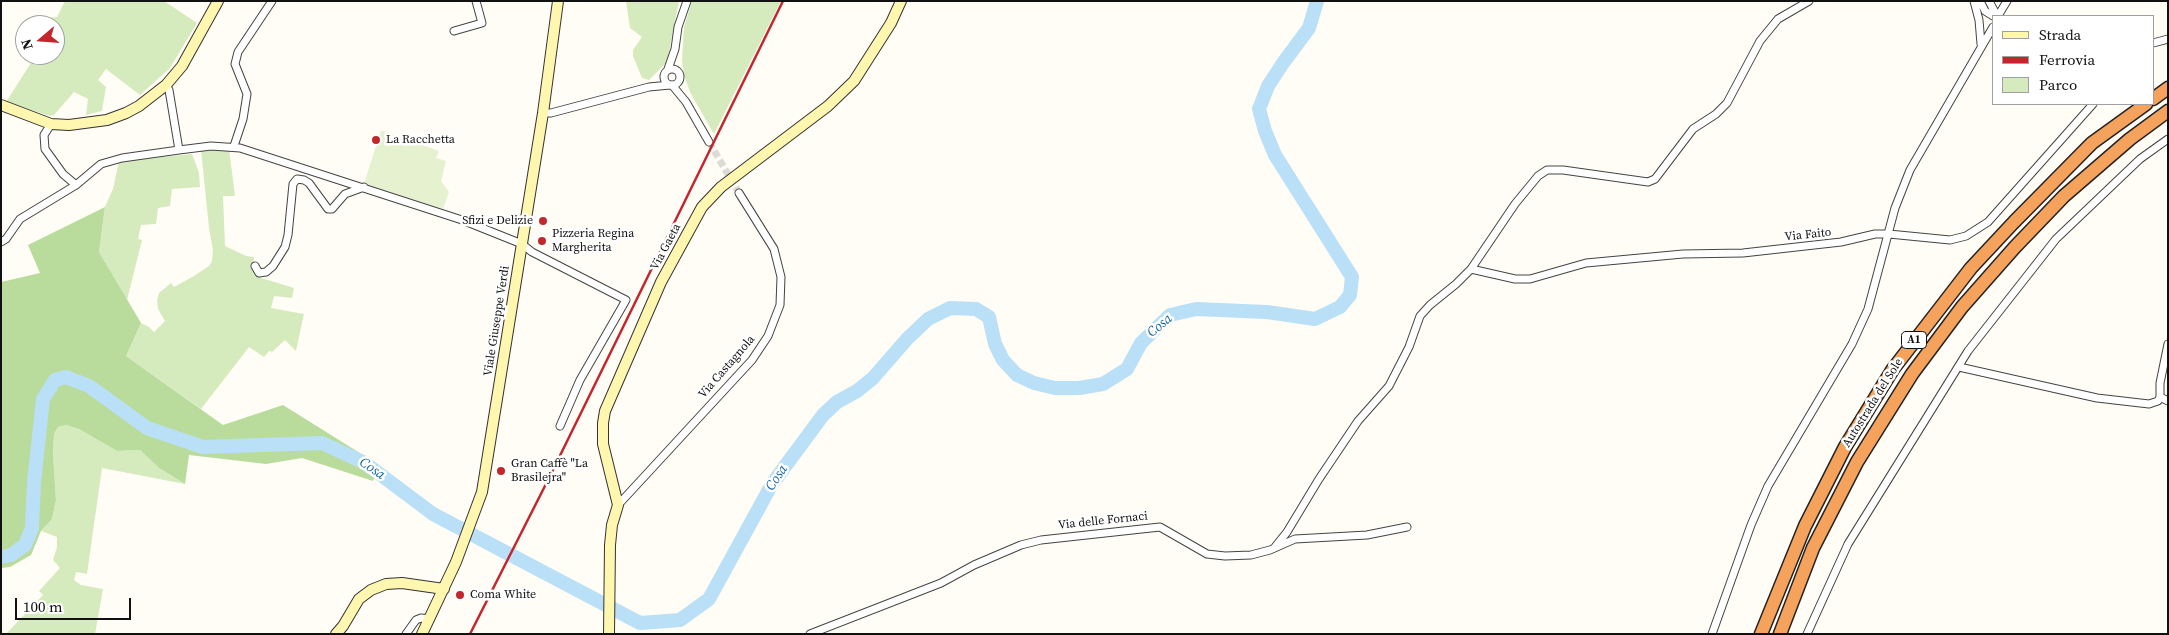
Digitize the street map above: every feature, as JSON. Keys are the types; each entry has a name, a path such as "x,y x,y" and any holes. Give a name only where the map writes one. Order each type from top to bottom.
{"highway":[{"path":"2154,98 2168,88"},
{"name":"Autostrada del Sole","path":"1760,634 1805,526 1846,447 1893,369 1971,268 2014,222 2092,143 2145,105"},
{"name":"Autostrada del Sole","path":"1780,634 1813,548 1857,462 1912,374 1962,307 2015,247 2064,196 2130,140 2168,111"}],"main road":[{"path":"1,105 51,124 88,124 107,120 139,106 166,85 182,66 218,1"},
{"name":"Viale Giuseppe Verdi","path":"422,634 456,562 482,492 543,113 558,1"},
{"name":"Via Gaeta","path":"609,631 612,525 618,505 603,444 605,411 660,282 702,208 721,187 828,106 854,81 891,23 901,1"},
{"path":"336,634 343,626 359,598 371,590 386,584 402,583 444,588"}],"street":[{"path":"234,146 243,119 247,94 235,64 238,52 272,1"},
{"path":"454,30 482,23 476,1"},
{"path":"687,1 678,27 675,48 664,80 686,102 709,142"},
{"path":"1275,548 1358,421 1389,386 1409,347 1420,316 1471,269 1515,204 1538,176 1547,170 1563,170 1648,182 1655,179 1693,129 1716,114 1727,103 1760,41 1778,19 1809,1"},
{"path":"1989,1 1997,15"},
{"path":"1999,15 2007,1"},
{"path":"1976,2 1992,15"},
{"path":"1976,2 1980,20 1981,47"},
{"path":"1712,634 1751,525 1768,486 1852,344 1868,309 1895,208 1910,170 1992,28"},
{"path":"2154,43 2168,39"},
{"path":"675,48 678,72 686,102"},
{"path":"649,87 666,71 674,69 678,72"},
{"path":"543,113 551,113 649,87 677,84 680,79"},
{"path":"166,85 169,90 179,150"},
{"name":"Via Faito","path":"1471,269 1515,279 1530,279 1586,263 1683,254 1743,253 1841,242 1875,234 1950,240 1966,236 1988,222 2092,105"},
{"path":"51,124 44,135 45,149 63,174 76,185"},
{"path":"1807,634 1848,544 1984,330 2056,240 2140,159 2168,139"},
{"path":"1,242 6,239 20,219 76,185 101,164 122,158 211,146 234,146 364,187 462,220 522,244 532,252 626,300 580,380 560,426"},
{"path":"255,266 260,272 266,272 273,266 285,247 293,184 297,180 304,180 309,183 328,209 332,210 345,194 364,187"},
{"name":"Via Castagnola","path":"618,505 752,360 771,328 780,305 781,276 774,249 739,192"},
{"path":"1959,367 2097,398 2149,404 2158,401 2160,397 2160,383 2168,344"},
{"path":"2160,397 2168,401"},
{"name":"Via delle Fornaci","path":"810,634 941,583 974,565 1021,545 1041,540 1160,527 1207,554 1225,556 1251,555 1275,548 1295,539 1367,535 1407,527"},
{"path":"406,634 416,620 421,618 429,619"}],"green space":[{"path":"65,1 164,1 197,23 170,68 140,95 106,69 98,80 106,87 102,111 86,115 88,99 74,92 54,115 50,116 6,102 30,65 65,65 65,15 58,15"},
{"path":"626,1 679,1 667,62 649,80 642,78 633,56 633,50 642,37 630,28"},
{"path":"692,1 781,1 714,134 690,92 684,75 682,60 684,27"},
{"path":"381,130 439,151 436,158 446,161 441,181 449,192 443,209 364,184"},
{"path":"229,149 235,196 223,196 225,246 246,256 254,257 253,270 261,278 294,288 292,298 274,296 271,308 304,314 296,351 285,340 272,352 269,351 264,357 249,347 201,409 126,356 141,323 154,332 165,321 158,309 159,293 171,283 174,287 194,276 209,266 212,261 213,250 201,150"},
{"path":"192,154 199,173 200,187 172,189 170,206 158,208 156,224 141,225 138,239 142,240 127,300 99,252 105,207 113,189 119,161"},
{"path":"105,207 99,252 141,323 126,356 223,425 283,405 379,465 373,481 302,458 266,464 189,455 185,484 159,468 140,450 117,451 79,429 66,425 58,427 54,434 53,454 56,500 52,519 41,531 31,555 10,567 1,568 1,282 40,273 28,245"},
{"path":"66,425 79,429 117,451 140,450 159,468 185,484 102,468 87,574 76,572 74,580 81,585 103,589 95,634 6,634 43,595 39,591 60,568 53,560 57,547 57,537 41,531 52,519 56,500 53,454 54,434 58,427"}],"waterway":[{"name":"Cosa","path":"1,557 11,555 25,545 32,528 34,482 43,399 55,380 66,377 89,386 147,428 203,447 322,443 365,463 433,514 640,623 680,620 709,599 772,484 823,415 837,402 857,391 873,378 907,339 928,319 950,308 976,309 989,317 995,344 1003,360 1017,375 1034,383 1055,388 1079,388 1103,384 1127,369 1141,343 1170,315 1196,309 1267,312 1315,319 1340,307 1350,295 1352,277 1275,155 1265,131 1259,109 1268,86 1309,28 1317,1"}],"tunnel":[{"path":"709,142 739,193"}],"railway":[{"path":"470,634 550,476 783,1"}],"place":[{"name":"La Racchetta","path":"376,140"},
{"name":"Sfizi e Delizie","path":"543,221"},
{"name":"Pizzeria Regina Margherita","path":"542,241"},
{"name":"Gran Caffè \"La Brasilejra\"","path":"501,471"},
{"name":"Coma White","path":"460,595"}]}
